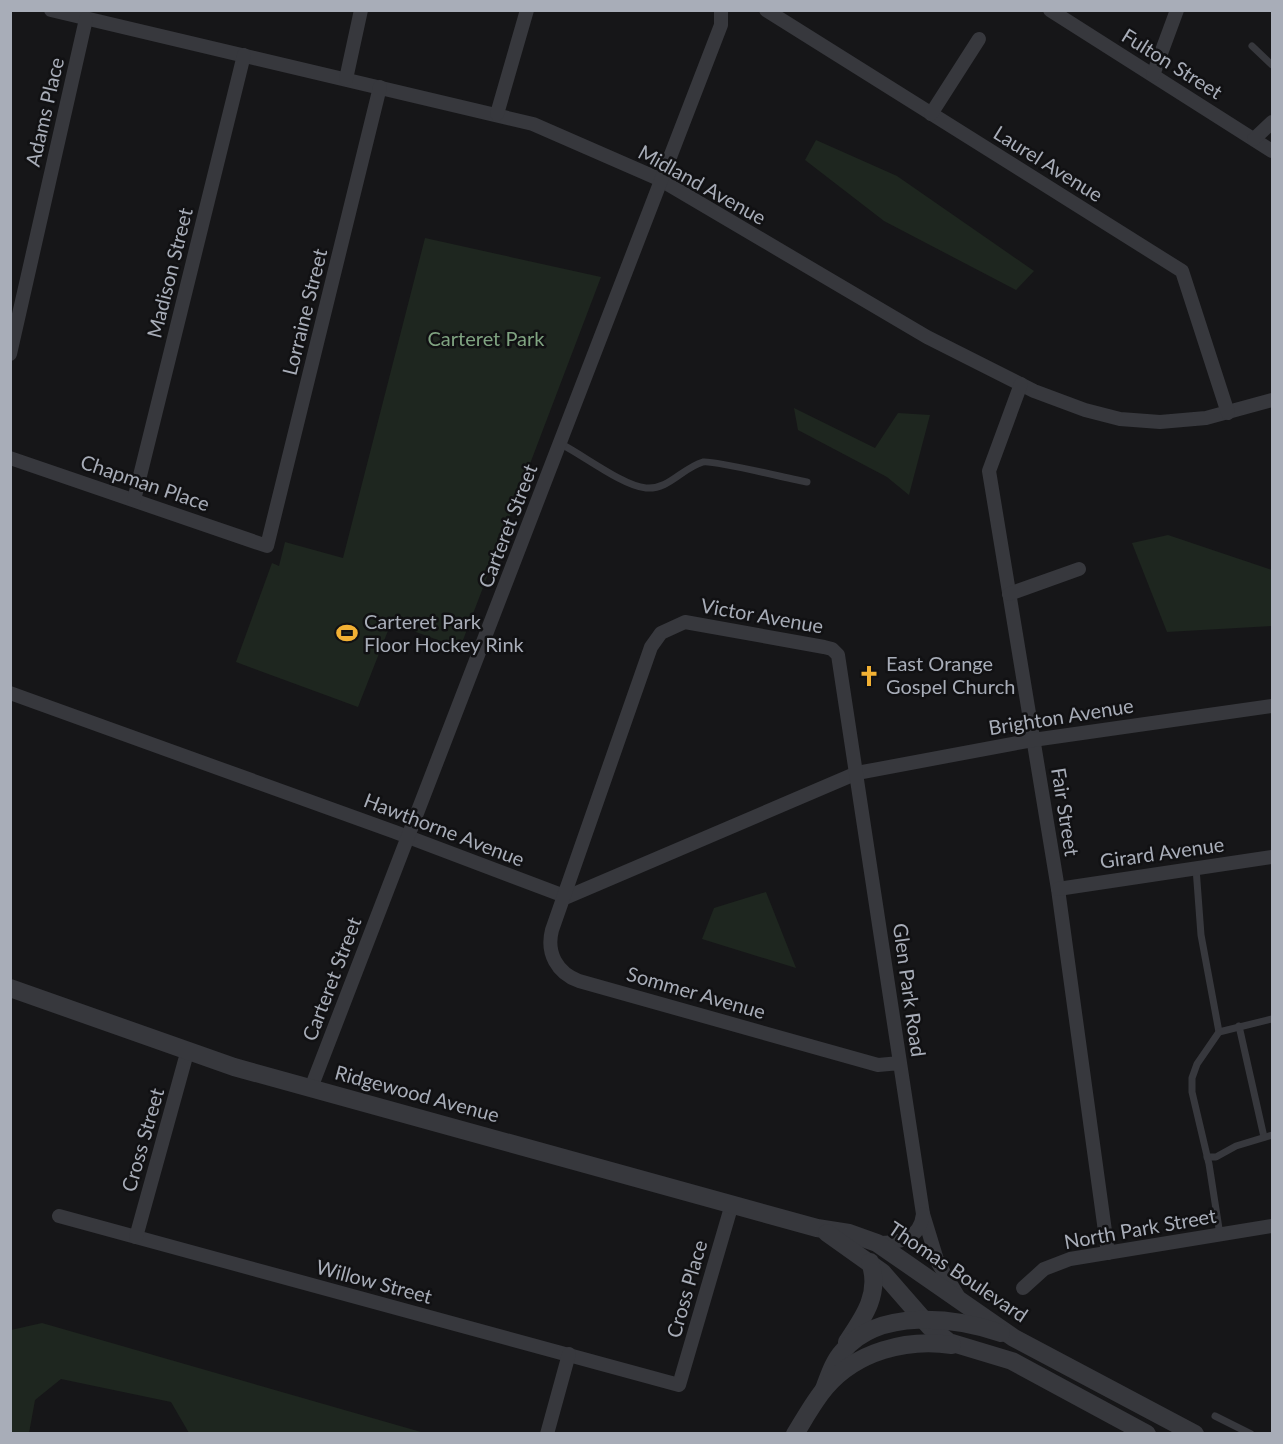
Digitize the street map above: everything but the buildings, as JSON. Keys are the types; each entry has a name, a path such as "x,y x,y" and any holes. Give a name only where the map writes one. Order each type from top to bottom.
{"street":[{"name":"Midland Avenue","path":"51,10 533,124 659,179 927,337 1021,384 1085,410 1120,419 1160,422 1206,418 1272,400"},
{"path":"346,79 361,10"},
{"path":"497,114 527,10"},
{"name":"Carteret Street","path":"311,1088 561,444 659,179 721,25 721,10"},
{"name":"Laurel Avenue","path":"766,10 1182,271 1228,413"},
{"name":"Fulton Street","path":"1050,10 1272,151"},
{"path":"1153,75 1177,10"},
{"name":"Adams Place","path":"10,354 14,327 86,19"},
{"path":"931,114 979,39"},
{"name":"Madison Street","path":"134,500 244,55"},
{"name":"Lorraine Street","path":"267,546 380,87"},
{"path":"1254,139 1272,122"},
{"name":"Fair Street","path":"1021,384 989,471 1058,889 1108,1253"},
{"name":"Chapman Place","path":"10,458 267,546"},
{"path":"1009,594 1079,569"},
{"name":"Victor Avenue","path":"563,896 651,647 662,633 672,626 697,623 832,649 838,655 857,773"},
{"name":"Hawthorne Avenue","path":"10,693 408,836 563,896"},
{"name":"Brighton Avenue","path":"857,773 1033,740 1272,706"},
{"path":"563,896 567,897 857,773"},
{"name":"Glen Park Road","path":"857,773 923,1214 938,1263 959,1297"},
{"name":"Girard Avenue","path":"1058,889 1272,857"},
{"name":"Sommer Avenue","path":"563,896 549,946 556,965 571,978 878,1065 900,1063"},
{"name":"Ridgewood Avenue","path":"10,988 187,1053 817,1228"},
{"name":"Cross Street","path":"136,1237 187,1053"},
{"name":"Cross Place","path":"679,1385 732,1204"},
{"path":"877,1243 896,1242 910,1238 920,1227 923,1214"},
{"name":"Willow Street","path":"58,1216 679,1385"},
{"name":"North Park Street","path":"1023,1288 1044,1269 1058,1263 1272,1226"},
{"name":"Thomas Boulevard","path":"817,1228 849,1233 877,1243 959,1297 1014,1338 1195,1434"},
{"name":"Thomas Boulevard","path":"817,1228 870,1262 904,1295 935,1332 957,1346 1012,1361 1147,1434"},
{"path":"795,1434 825,1389 839,1356 872,1300 874,1283 870,1262"},
{"path":"839,1356 850,1343 876,1329 924,1320 971,1325 1014,1338"},
{"path":"825,1389 849,1366 875,1353 918,1344 957,1346"},
{"path":"547,1434 569,1354"}],"lane":[{"path":"1252,46 1272,65"},
{"path":"561,444 613,475 643,488 657,488 689,468 706,461 807,483"},
{"path":"1196,868 1202,935 1219,1032"},
{"path":"1220,1235 1207,1157 1192,1092 1192,1077 1197,1064 1219,1032 1239,1026 1270,1023"},
{"path":"1239,1026 1264,1137"},
{"path":"1207,1157 1216,1157 1236,1146 1272,1135"},
{"path":"1215,1416 1251,1434"}],"green space":[{"path":"816,140 897,176 1034,271 1016,290 884,221 805,160"},
{"name":"Carteret Park","path":"425,238 601,277 460,648 391,623 358,707 236,662 272,563 279,566 285,542 343,558"},
{"path":"794,408 875,448 898,413 930,415 909,495 887,477 798,430"},
{"path":"1168,535 1272,570 1272,626 1167,632 1132,543"},
{"path":"766,892 796,968 702,939 714,908"},
{"path":"42,1323 422,1433 189,1433 171,1402 61,1379 35,1400 29,1433 11,1433 11,1330"}],"place":[{"name":"Carteret Park Floor Hockey Rink","path":"347,633"},
{"name":"East Orange Gospel Church","path":"869,676"}]}
